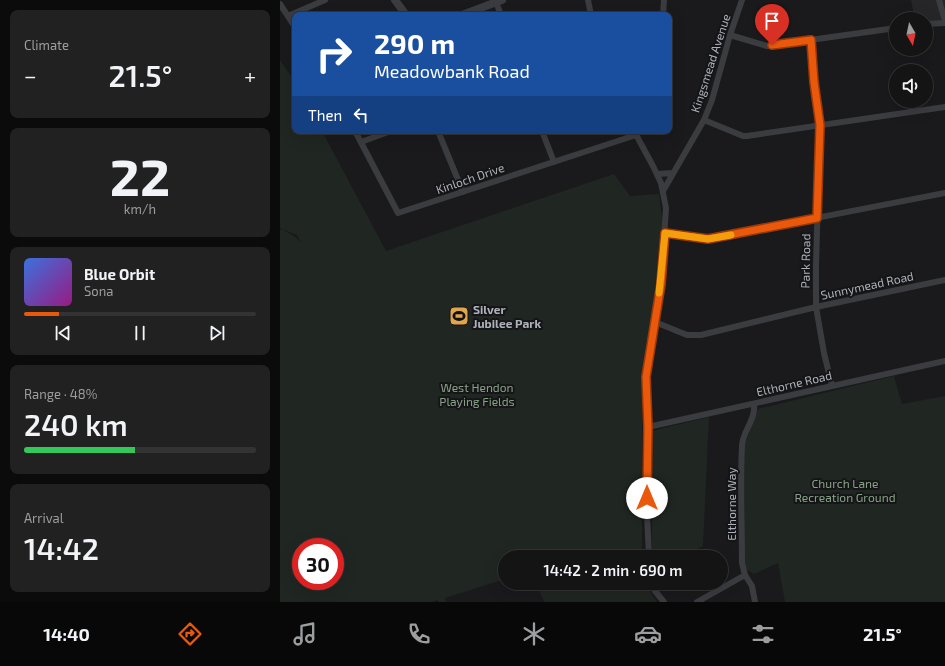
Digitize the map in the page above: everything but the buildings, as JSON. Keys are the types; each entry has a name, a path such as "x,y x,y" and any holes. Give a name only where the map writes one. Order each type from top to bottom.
{"street":[{"path":"297,12 325,0"},
{"path":"395,0 404,12"},
{"path":"588,0 590,12"},
{"path":"663,12 664,0"},
{"name":"Kingsmead Avenue","path":"663,191 704,120 712,100 730,35 742,0"},
{"path":"933,23 945,22 939,0"},
{"path":"470,12 499,1 501,12"},
{"path":"280,4 292,22"},
{"path":"288,16 292,14"},
{"path":"730,35 767,46 889,29"},
{"name":"Park Road","path":"811,40 814,82 820,125 816,307 824,353 832,386"},
{"path":"704,120 743,136 945,107"},
{"name":"Kinloch Drive","path":"357,134 398,214 554,162 632,134"},
{"path":"361,142 383,134"},
{"path":"439,134 463,192"},
{"path":"543,134 554,162"},
{"path":"636,134 657,174 663,191 666,208 661,284 646,377 648,427 647,514 649,550"},
{"path":"657,174 673,173"},
{"path":"665,233 708,239 945,193"},
{"name":"Sunnymead Road","path":"655,322 687,335 701,335 816,307 945,280"},
{"name":"Elthorne Road","path":"648,427 945,361"},
{"name":"Elthorne Way","path":"754,404 751,419 742,443 742,563 745,575 752,586 755,602"},
{"path":"697,602 745,575"},
{"path":"655,590 664,602"}],"shaded area":[{"path":"911,0 945,0 945,20 933,23 933,12 914,12"}],"green space":[{"name":"West Hendon Playing Fields","path":"280,60 292,78 292,134 324,134 386,251 614,174 630,196 659,194 663,226 654,319 642,379 642,550 498,550 498,581 445,598 446,602 439,602 438,600 431,602 280,602 280,230 282,229 295,237 301,243 297,235 280,228"},
{"name":"Church Lane Recreation Ground","path":"894,376 902,404 945,396 945,602 785,602 778,563 754,574 747,570 744,565 744,446 758,409"},
{"path":"709,417 703,546 696,550 652,550 652,431"},
{"path":"539,590 650,590 657,602 544,602"}],"slow traffic":[{"path":"659,293 665,233 708,239 731,235"}],"place":[{"name":"Silver Jubilee Park","path":"459,316"}],"route":[{"path":"647,498 648,427 646,377 661,284 665,233 708,239 817,218 820,125 814,82 811,40 772,45"}]}
